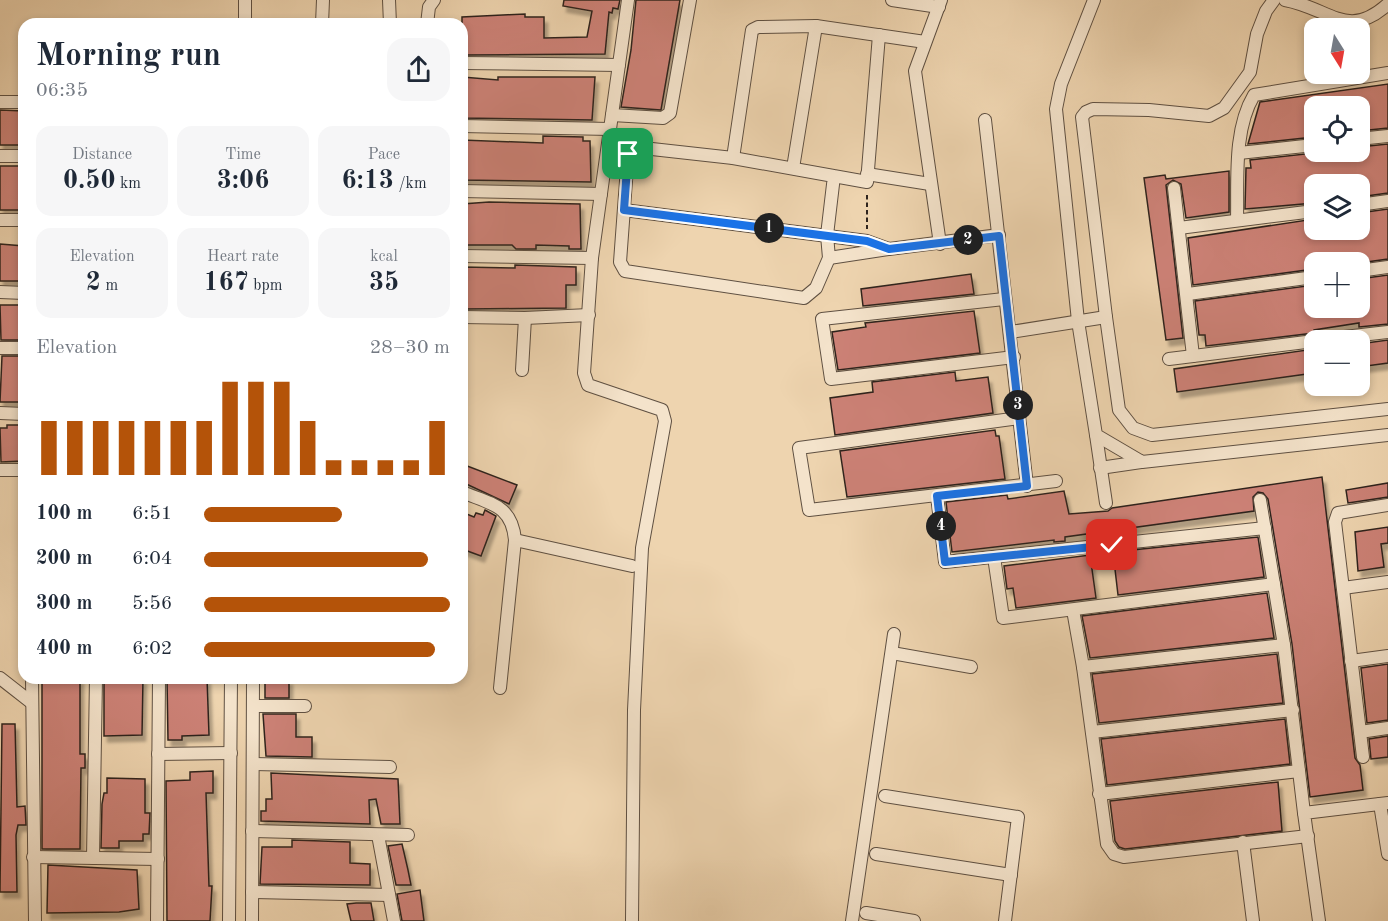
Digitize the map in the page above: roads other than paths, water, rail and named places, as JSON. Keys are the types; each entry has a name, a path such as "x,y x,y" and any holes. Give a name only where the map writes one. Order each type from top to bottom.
{"street":[{"path":"245,0 246,18"},
{"path":"322,18 323,0"},
{"path":"389,0 390,18"},
{"path":"428,18 429,7 434,0"},
{"path":"628,0 592,258 584,373 588,385 662,410 665,421 655,463 642,548 634,710 632,921"},
{"path":"612,115 663,118 670,113 690,0"},
{"path":"892,0 940,3 915,71 940,244"},
{"path":"1094,0 1061,84 1056,108 1081,321 1106,503"},
{"path":"1274,0 1266,11 1257,34 1250,72 1224,108 1209,116 1149,110 1093,109 1082,117 1102,318 1119,410 1133,428 1152,435 1388,410"},
{"path":"1285,0 1304,2 1354,22 1374,17 1388,4"},
{"path":"733,158 752,30 816,26 925,42"},
{"path":"793,168 816,26"},
{"path":"867,178 879,35"},
{"path":"468,63 619,64"},
{"path":"1237,220 1239,153 1248,106 1254,95 1388,73"},
{"path":"0,102 18,102"},
{"path":"985,120 1027,486"},
{"path":"468,126 610,129"},
{"path":"1370,138 1388,136"},
{"path":"1239,153 1304,146"},
{"path":"834,176 827,235 829,258 816,288 804,298 625,271 620,262 628,154 634,147 733,158 834,176 930,184"},
{"path":"0,156 18,156"},
{"path":"1174,188 1188,294 1193,356"},
{"path":"468,191 601,194"},
{"path":"1370,203 1388,201"},
{"path":"624,210 827,235 867,241 889,249"},
{"path":"1179,228 1304,212"},
{"path":"0,220 18,220"},
{"path":"829,258 999,236"},
{"path":"468,256 592,258"},
{"path":"1370,269 1388,267"},
{"path":"1188,294 1304,278"},
{"path":"0,292 18,293"},
{"path":"1005,299 822,319 831,379 1014,357"},
{"path":"468,317 525,318 589,315"},
{"path":"522,370 525,318"},
{"path":"1011,332 1102,318"},
{"path":"1370,334 1388,332"},
{"path":"1169,359 1304,342"},
{"path":"0,348 18,348"},
{"path":"0,413 18,414"},
{"path":"1020,418 799,448 809,510 1056,481"},
{"path":"1096,435 1142,462"},
{"path":"1100,468 1388,435"},
{"path":"0,470 18,470"},
{"path":"468,495 506,511 513,523 514,540 500,688"},
{"path":"937,496 945,562 1265,528"},
{"path":"1260,500 1284,645 1319,921"},
{"path":"1363,757 1335,522 1338,513 1388,505"},
{"path":"514,540 632,566"},
{"path":"994,557 1003,618 1274,584"},
{"path":"1343,588 1388,582"},
{"path":"1073,610 1107,844 1114,855 1124,857 1308,836"},
{"path":"852,921 894,634"},
{"path":"1083,667 1284,645"},
{"path":"891,653 971,667"},
{"path":"1351,661 1388,656"},
{"path":"0,678 32,703"},
{"path":"32,684 35,921"},
{"path":"93,858 96,684"},
{"path":"157,921 159,684"},
{"path":"229,921 231,684"},
{"path":"252,921 253,684"},
{"path":"253,706 305,706"},
{"path":"1092,732 1293,710"},
{"path":"1360,732 1388,728"},
{"path":"159,754 231,753"},
{"path":"253,764 390,767"},
{"path":"1099,794 1299,771"},
{"path":"885,796 1018,817 1005,921"},
{"path":"1304,813 1384,804 1388,854"},
{"path":"252,831 408,836"},
{"path":"378,835 394,921"},
{"path":"1243,842 1253,921"},
{"path":"876,854 1011,875"},
{"path":"33,857 158,859"},
{"path":"252,892 389,895"},
{"path":"866,913 914,921"}]}
